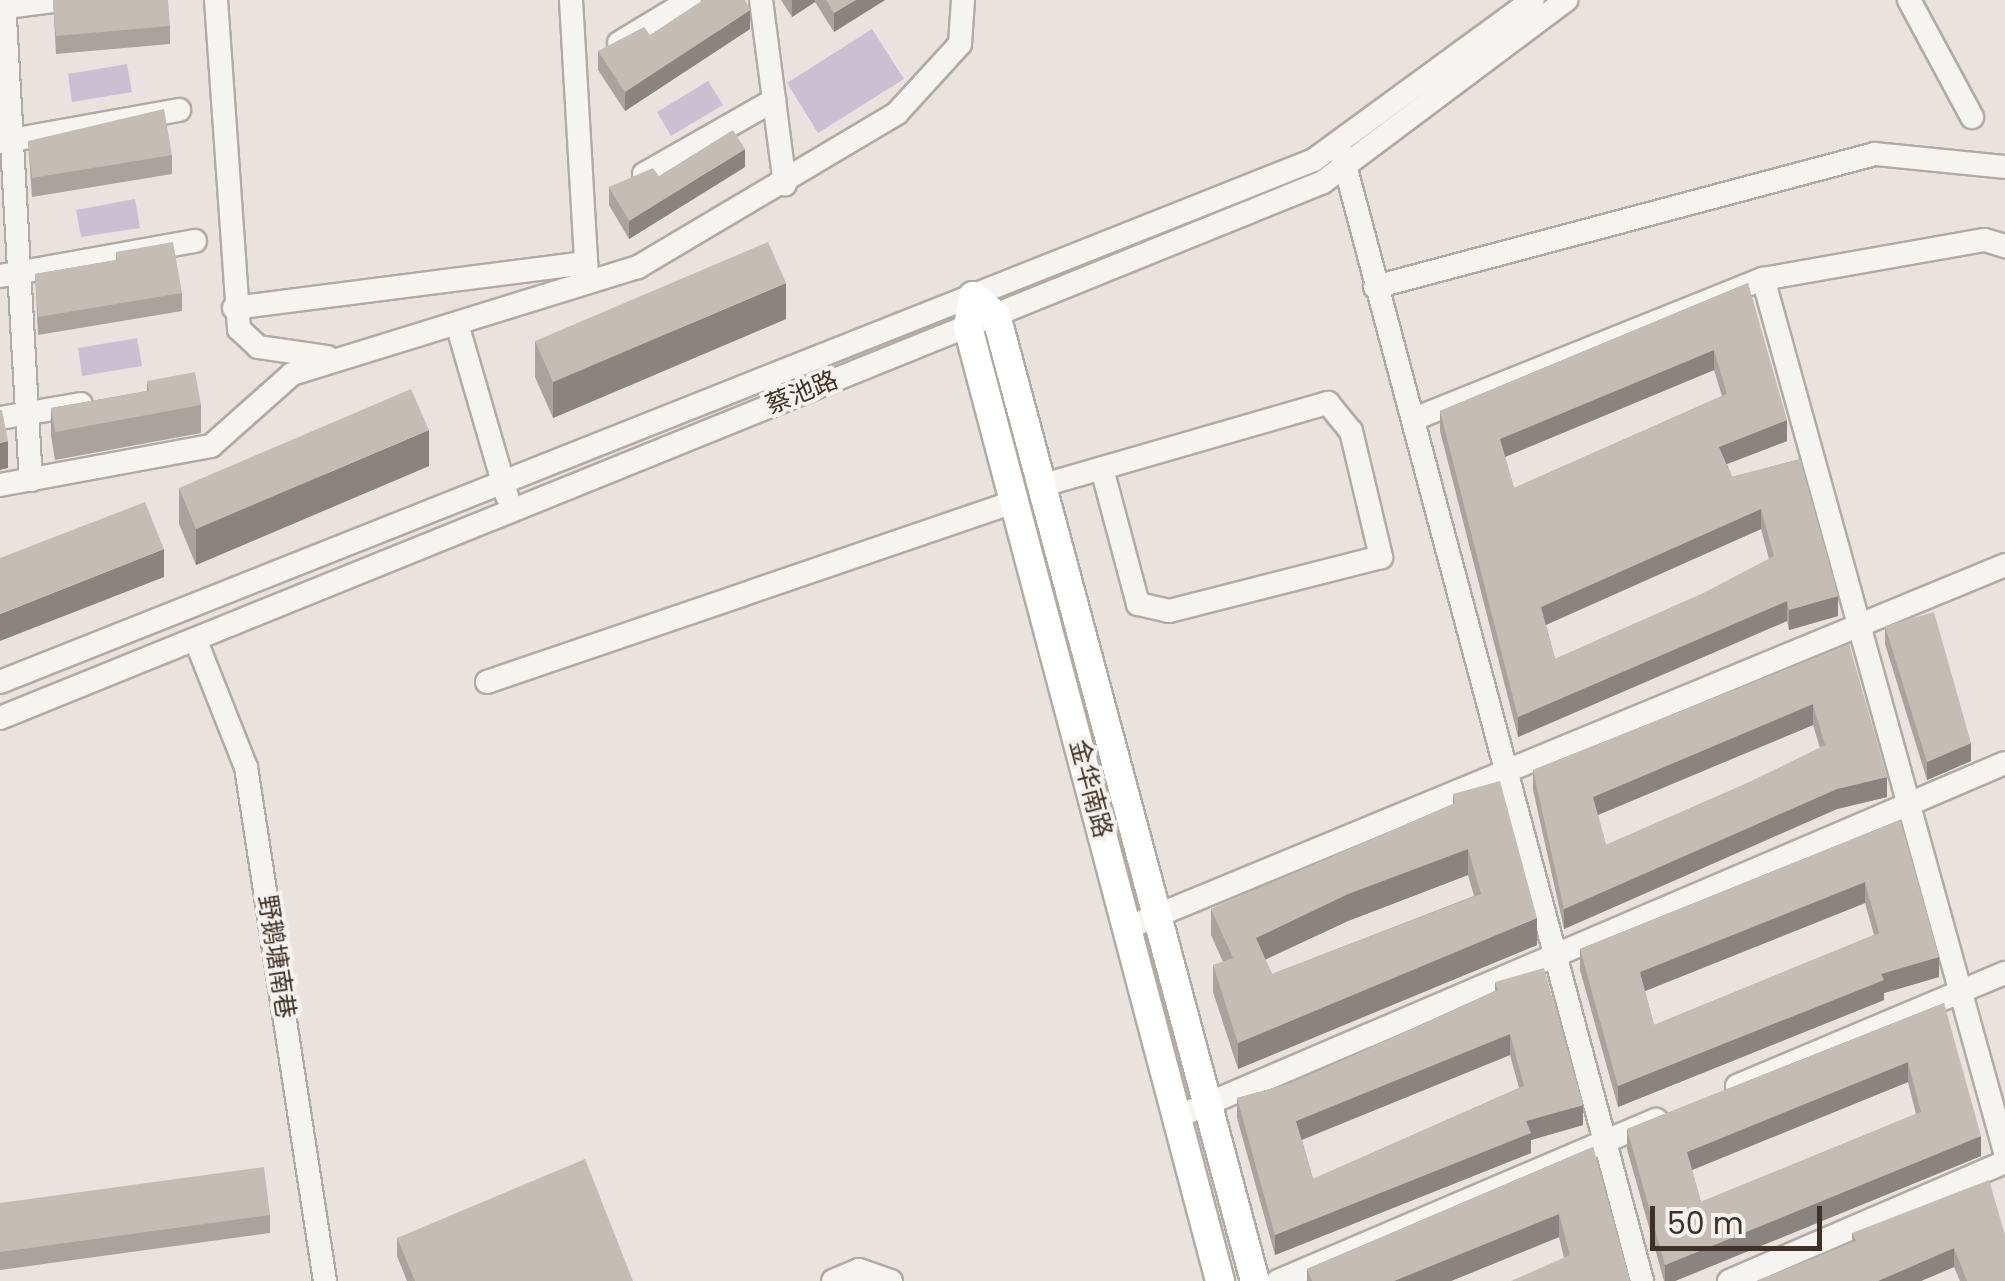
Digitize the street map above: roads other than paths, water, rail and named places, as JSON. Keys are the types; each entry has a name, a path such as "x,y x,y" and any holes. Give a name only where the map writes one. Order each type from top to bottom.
{"main road":[{"path":"973,296 996,315"},
{"name":"金华南路","path":"973,296 968,327 1220,1281"},
{"name":"金华南路","path":"996,315 1255,1281"}],"street":[{"path":"31,480 10,274 2,5 61,0"},
{"path":"216,0 234,308 258,347 346,358"},
{"path":"572,0 587,275"},
{"path":"599,55 690,0"},
{"path":"761,0 785,184"},
{"path":"0,485 211,446 292,374 457,324 587,275 785,184 897,112 960,44 962,0"},
{"name":"蔡池路","path":"0,682 973,296 1341,144 1533,0"},
{"name":"蔡池路","path":"0,718 514,514 1342,168 1566,0"},
{"path":"1909,0 1972,116"},
{"path":"644,174 774,100"},
{"path":"6,141 179,110"},
{"path":"1341,144 1342,168 1511,770 1642,1281"},
{"path":"1375,287 1875,154 2005,167"},
{"path":"1416,424 1763,279 1986,240 2005,246"},
{"path":"10,274 195,242"},
{"path":"1416,424 1766,289 1953,254 2005,256"},
{"path":"234,308 587,275"},
{"path":"1766,289 2005,1152"},
{"path":"457,324 514,514"},
{"path":"0,418 101,401"},
{"path":"1040,486 1328,403 1352,431 1381,558 1169,611 1138,604 1102,469"},
{"path":"486,682 1014,502"},
{"path":"1127,928 2005,565"},
{"name":"野鹅塘南巷","path":"196,641 246,767 325,1281"},
{"path":"1177,1117 2005,763"},
{"path":"1713,1096 2005,973"},
{"path":"1278,1281 1678,1111"},
{"path":"1729,1281 2005,1162"},
{"path":"833,1281 859,1270 891,1281"}]}
